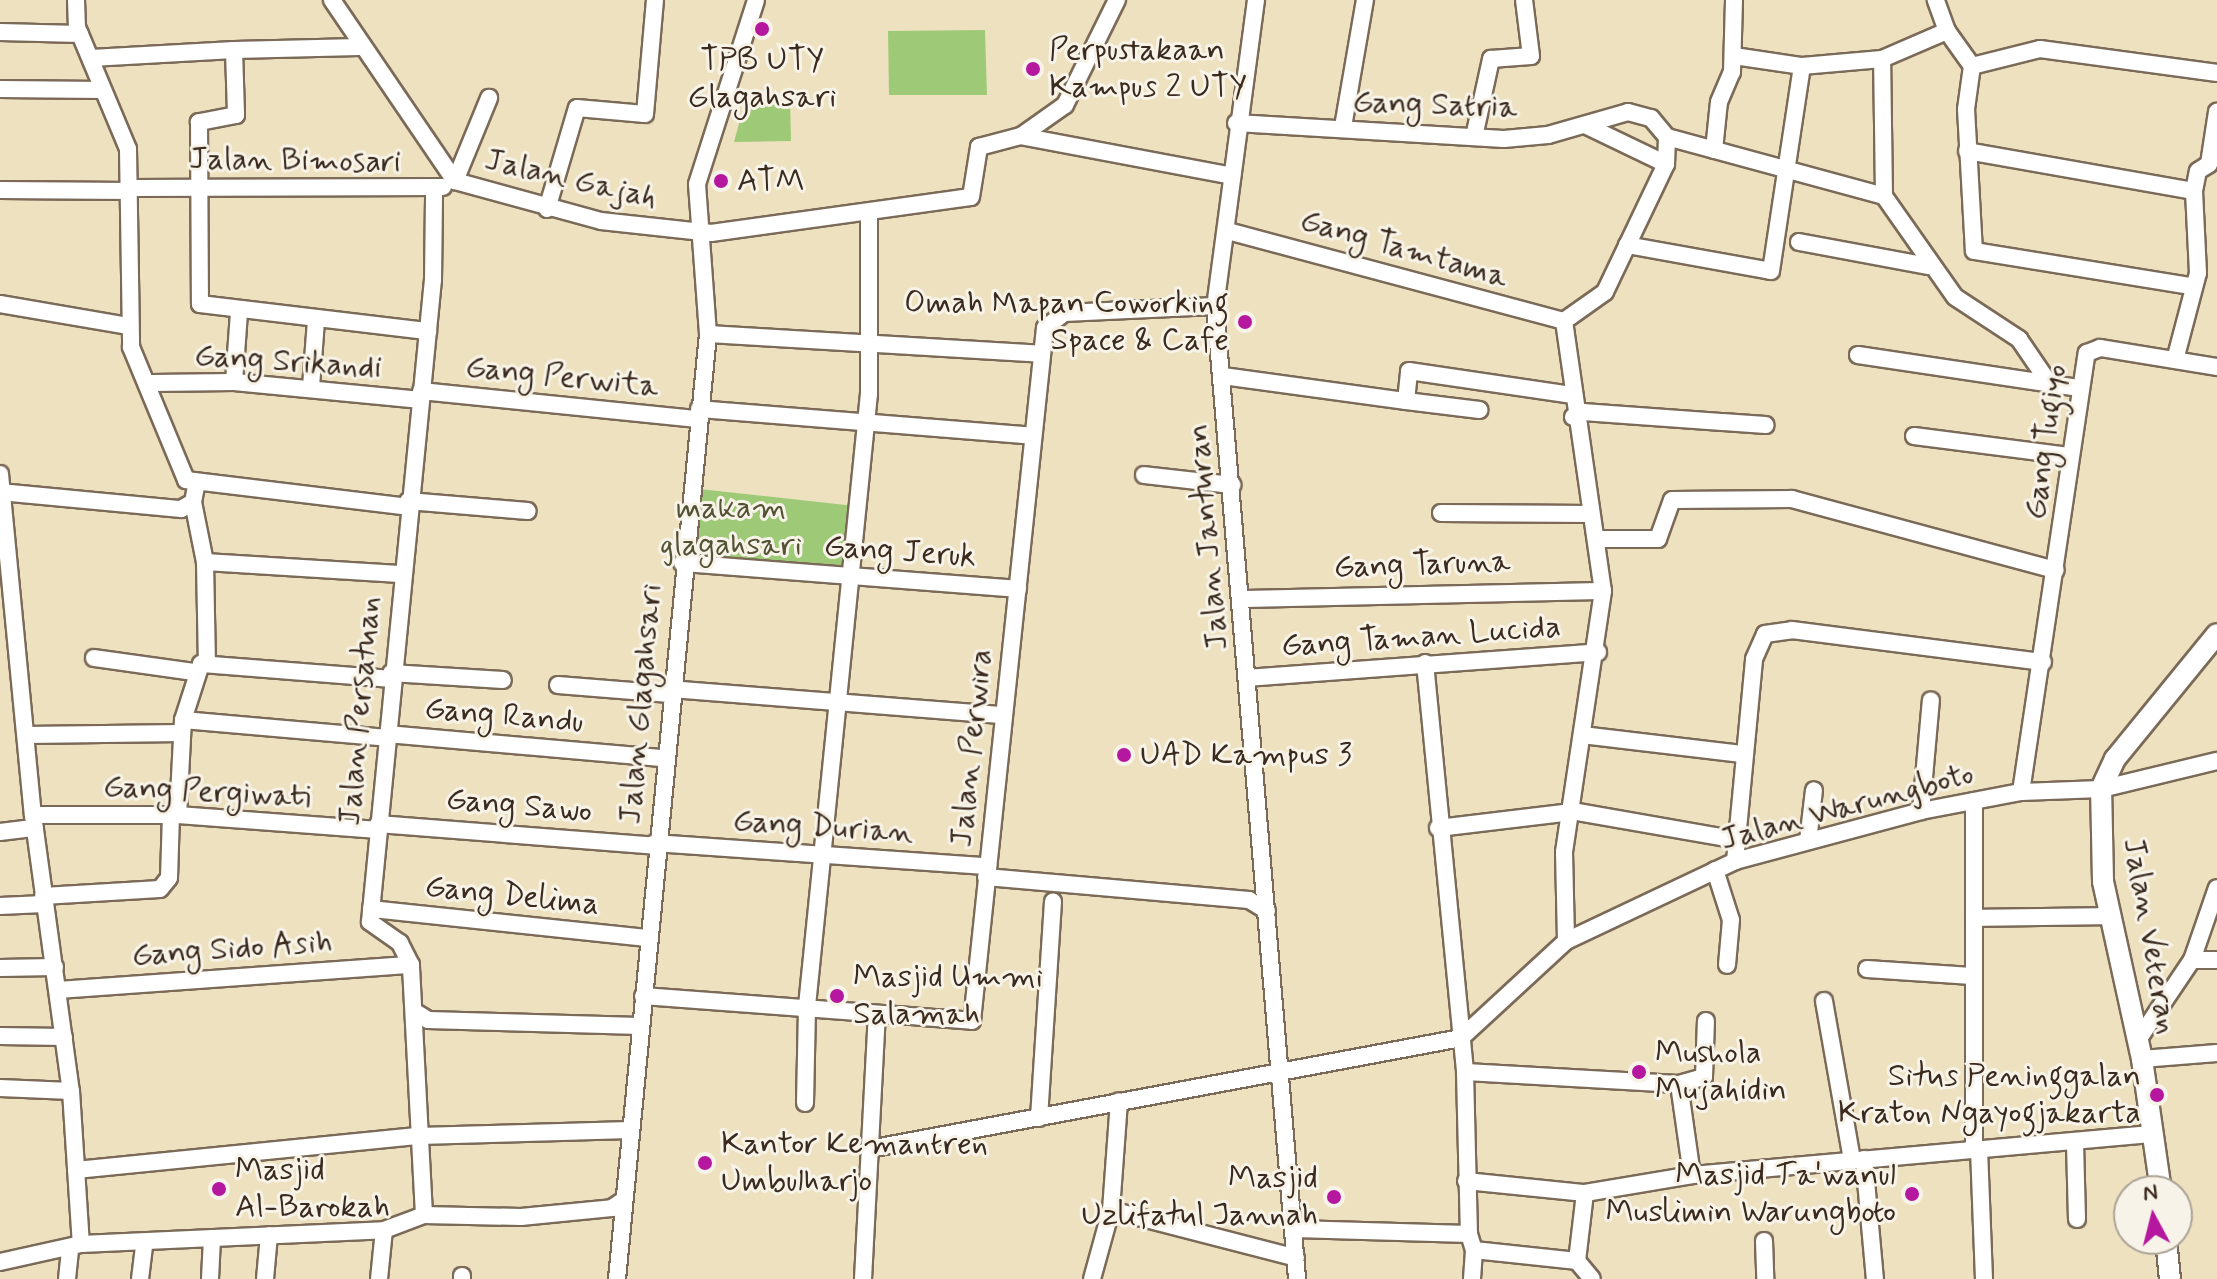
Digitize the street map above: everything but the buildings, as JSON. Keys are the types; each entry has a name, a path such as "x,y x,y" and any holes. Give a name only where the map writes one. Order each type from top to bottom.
{"main road":[{"name":"Jalan Veteran","path":"2159,1175 2140,1049 2109,916 2099,846 2101,789 2115,759 2217,634"},
{"path":"2168,1255 2170,1279"}],"street":[{"path":"0,906 160,889 169,878 183,726 200,667 205,562 195,495 184,477 152,383 133,355 129,326 130,190 123,129 102,90 80,34 76,0"},
{"name":"Jalan Gajah","path":"332,0 359,47 455,181 547,209 702,233 869,214 971,197 979,147 1021,136"},
{"path":"547,209 577,108 645,114 655,0"},
{"name":"Jalan Glagahsari","path":"617,1279 682,563 708,334 697,184 756,0"},
{"path":"1021,136 1065,105 1117,0"},
{"name":"Jalan Janturan","path":"1256,0 1236,123 1228,231 1215,306 1297,1279"},
{"path":"1343,127 1365,0"},
{"path":"1474,137 1489,61 1531,56 1524,0"},
{"path":"1714,150 1734,56 1734,0"},
{"path":"1936,0 1947,31 1972,66 1967,151 1977,254 2194,279 2217,276"},
{"path":"1734,56 1802,66 1882,59 1947,31"},
{"path":"0,32 80,34"},
{"path":"91,58 359,47"},
{"path":"1972,66 2040,49 2217,73"},
{"path":"234,50 236,115 199,122 202,185 200,304 239,313 428,331"},
{"path":"1882,59 1884,196 1929,266 1955,297 2019,339 2049,383"},
{"path":"1627,245 1771,271 1802,66"},
{"path":"0,89 102,90"},
{"path":"455,181 489,98"},
{"name":"Gang Satria","path":"1236,123 1474,137 1548,135 1638,112 1667,137"},
{"path":"2217,112 2209,164 2198,171 2194,191 2194,279 2175,360 2217,367"},
{"path":"1585,125 1666,164"},
{"path":"1021,136 1232,176"},
{"path":"1566,941 1563,865 1598,652 1603,591 1597,539 1573,417 1564,321 1605,292 1666,164 1667,137 1884,196"},
{"path":"1967,151 2194,191"},
{"name":"Jalan Bimosari","path":"0,190 130,190 202,185 434,192 455,181"},
{"name":"Jalan Persatuan","path":"371,909 400,574 428,331 434,192"},
{"path":"805,1103 807,1006 841,705 866,424 871,343 869,214"},
{"name":"Gang Tamtama","path":"1228,231 1564,321"},
{"path":"1799,242 1929,266"},
{"path":"0,304 129,326"},
{"name":"Jalan Perwira","path":"643,996 807,1006 972,1021 1002,715 1018,589 1031,436 1045,328 1064,313 1215,306"},
{"path":"234,382 239,313"},
{"path":"311,387 316,320"},
{"path":"708,334 1041,354"},
{"name":"Gang Tugiyo","path":"2021,792 2043,662 2080,388 2089,350 2175,360"},
{"path":"1858,355 2080,388"},
{"path":"1406,401 1409,371 1571,395"},
{"path":"1223,376 1479,410"},
{"name":"Gang Srikandi","path":"152,383 234,382 421,395"},
{"name":"Gang Perwita","path":"421,395 1031,436"},
{"path":"1573,417 1583,412 1766,425"},
{"path":"1914,436 2071,456"},
{"path":"0,474 8,626 26,735 34,821 71,1091 76,1170 76,1248 67,1279"},
{"path":"1144,475 1232,485"},
{"path":"1,492 181,509 195,495 528,511"},
{"path":"1597,539 1658,539 1672,500 1792,499 2056,570"},
{"path":"1441,513 1591,514"},
{"path":"205,562 400,574"},
{"name":"Gang Jeruk","path":"682,563 1018,589"},
{"name":"Gang Taruna","path":"1242,599 1603,591"},
{"path":"1735,861 1742,754 1756,650 1770,633 2043,662"},
{"name":"Gang Taman Lucida","path":"1247,678 1598,652"},
{"path":"94,658 200,667 503,680"},
{"path":"1425,663 1438,828 1465,1072 1466,1181 1472,1279"},
{"path":"558,685 1002,715"},
{"path":"1921,811 1931,700"},
{"name":"Gang Randu","path":"26,735 183,726 387,736 664,758"},
{"path":"1582,735 1742,754"},
{"name":"Jalan Warungboto","path":"1461,1038 1566,941 1735,861 1921,811 2021,792 2101,789 2217,761"},
{"path":"1808,841 1814,790"},
{"path":"1974,801 1972,976 1976,1149 1984,1279"},
{"path":"1438,828 1572,812 1738,840"},
{"name":"Gang Pergiwati","path":"0,832 34,821 174,815 378,827"},
{"name":"Gang Sawo","path":"378,827 655,844"},
{"name":"Gang Durian","path":"655,844 825,855 987,871 1249,900 1267,911"},
{"path":"1715,870 1732,925 1727,965"},
{"path":"2217,888 2192,960 2140,1049 2217,1053"},
{"path":"1039,1118 1053,901"},
{"path":"371,909 372,928 400,943 411,965 417,1013 424,1215"},
{"name":"Gang Delima","path":"371,909 648,938"},
{"path":"1974,918 2109,916"},
{"path":"2192,960 2217,960"},
{"name":"Gang Sido Asih","path":"58,990 411,965"},
{"path":"0,968 55,967"},
{"path":"1867,969 1972,976"},
{"path":"1824,1001 1858,1159 1875,1279"},
{"path":"417,1013 428,1020 640,1026"},
{"path":"863,1279 877,1014"},
{"path":"1465,1072 1679,1084 1704,1077 1706,1021"},
{"path":"0,1036 64,1037"},
{"path":"869,1149 1461,1038"},
{"path":"1679,1084 1692,1175"},
{"path":"0,1088 71,1091"},
{"path":"1092,1279 1111,1210 1119,1101"},
{"path":"76,1170 419,1136 631,1130"},
{"path":"1466,1181 1585,1193 1692,1175 2154,1134"},
{"path":"2075,1143 2077,1219"},
{"path":"1577,1261 1585,1193"},
{"path":"7,1279 6,1262 76,1248 384,1230 424,1215 521,1217 612,1208 624,1200"},
{"path":"1111,1210 1296,1258"},
{"path":"1294,1229 1472,1242 1577,1261 1592,1279"},
{"path":"379,1279 384,1230"},
{"path":"265,1279 269,1235"},
{"path":"210,1279 212,1238"},
{"path":"1764,1241 1765,1279"},
{"path":"140,1279 144,1244"}],"green space":[{"path":"985,30 987,95 889,95 888,31"},
{"path":"790,99 791,141 734,142 745,101"},
{"name":"makam glagahsari","path":"699,489 855,506 848,571 700,561 693,542"}],"place":[{"name":"TPB UTY Glagahsari","path":"762,29"},
{"name":"Perpustakaan Kampus 2 UTY","path":"1033,69"},
{"name":"ATM","path":"721,181"},
{"name":"Omah Mapan Coworking Space & Cafe","path":"1245,322"},
{"name":"UAD Kampus 3","path":"1124,755"},
{"name":"Masjid Ummi Salamah","path":"837,996"},
{"name":"Mushola Mujahidin","path":"1639,1072"},
{"name":"Situs Peninggalan Kraton Ngayogjakarta","path":"2157,1095"},
{"name":"Kantor Kemantren Umbulharjo","path":"705,1163"},
{"name":"Masjid Al-Barokah","path":"219,1189"},
{"name":"Masjid Ta'wanul Muslimin Warungboto","path":"1912,1194"},
{"name":"Masjid Uzlifatul Jannah","path":"1334,1197"}]}
